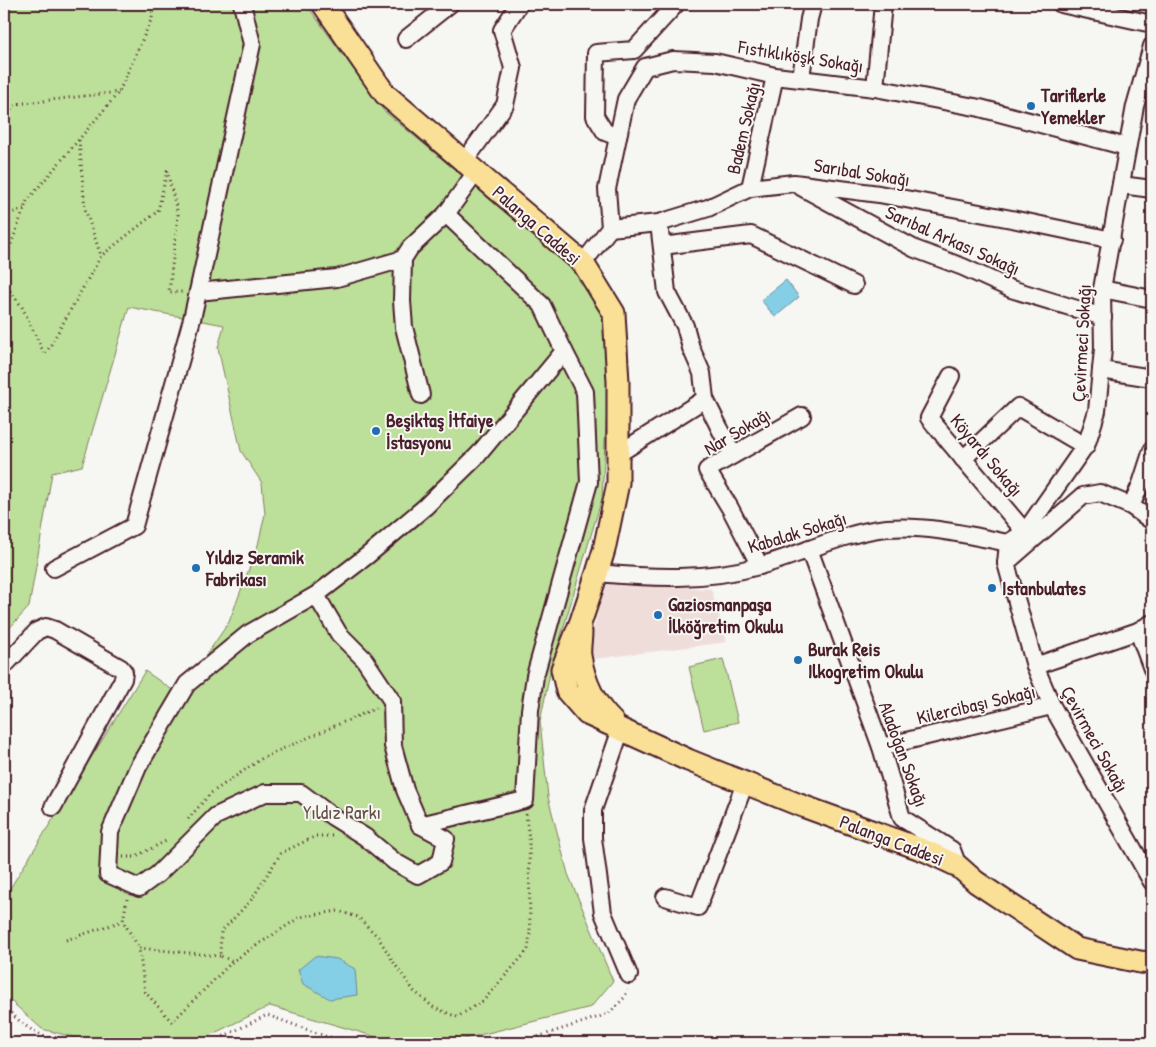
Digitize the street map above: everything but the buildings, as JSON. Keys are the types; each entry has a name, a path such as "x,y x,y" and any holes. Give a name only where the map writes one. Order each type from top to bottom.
{"main road":[{"name":"Palanga Caddesi","path":"323,4 385,94 583,263 614,313 618,382 618,483 597,573 582,621 580,655 590,690 600,710 621,729 688,760 926,851 958,866 976,882 1077,949 1148,960"}],"street":[{"path":"54,568 134,526 192,319 252,44 242,4"},
{"path":"406,39 450,4"},
{"path":"421,395 404,327 402,301 403,259 410,248 446,214 505,105 512,68 502,30 518,4"},
{"path":"618,137 605,132 595,116 596,52 634,50 676,4"},
{"path":"801,78 809,19 813,4"},
{"path":"875,88 883,4"},
{"path":"1060,4 1152,24"},
{"name":"Çevirmeci Sokağı","path":"1152,46 1135,106 1102,289 1103,317 1098,411 1086,446 1025,532 1008,543 1006,563 1035,666 1052,706 1152,882"},
{"name":"Fıstıklıköşk Sokağı","path":"610,228 608,189 626,99 645,67 673,60 715,62 775,76 875,88 980,108 1127,147"},
{"name":"Badem Sokağı","path":"750,188 775,76"},
{"name":"Sarıbal Sokağı","path":"610,228 658,222 708,208 750,188 794,183 909,199 1112,240"},
{"name":"Sarıbal Arkası Sokağı","path":"794,183 915,249 963,267 1012,289 1103,317"},
{"path":"1121,185 1152,189"},
{"path":"420,826 525,800 530,710 535,676 590,482 586,392 542,305 446,214"},
{"path":"658,222 668,292 685,326 690,348 702,373 705,399 733,455"},
{"path":"583,263 610,228"},
{"path":"662,246 752,235 854,285"},
{"path":"198,292 336,278 403,259"},
{"path":"1102,289 1152,299"},
{"path":"316,595 340,634 364,659 392,701 393,746 405,790 420,826 446,839 441,862 418,875 394,862 365,837 333,817 301,793 265,793 216,816 158,874 139,888 108,874 110,832 138,767 187,684 248,634 316,595 411,519 478,455 564,351"},
{"path":"1101,370 1152,378"},
{"name":"Köyardı Sokağı","path":"951,376 929,418 1025,532"},
{"path":"618,454 705,399"},
{"path":"963,459 1018,406 1085,446"},
{"name":"Nar Sokağı","path":"760,566 730,508 707,470 802,416"},
{"path":"1131,506 1142,484 1152,450"},
{"path":"1006,563 1083,496 1100,493 1131,506 1152,521"},
{"name":"Kabalak Sokağı","path":"597,573 628,576 707,577 760,566 847,537 886,528 955,532 1008,543"},
{"name":"Aladoğan Sokağı","path":"809,549 881,747 902,818 952,850 958,866"},
{"path":"4,666 37,631 46,627 55,630 121,668 124,672 123,679 53,807"},
{"path":"1035,666 1145,627 1152,669"},
{"name":"Kilercibaşı Sokağı","path":"881,747 1052,706"},
{"path":"621,729 593,810 593,838 603,913 629,975"},
{"path":"665,897 698,907 745,783"}],"path":[{"path":"4,263 27,201 119,92 152,18 153,4"},
{"path":"4,116 16,104 119,92"},
{"path":"79,140 85,208 101,256"},
{"path":"4,283 22,307 46,355 101,256 158,211 168,171 178,214 169,292"},
{"path":"4,215 24,210"},
{"path":"182,826 211,792 264,757 392,701"},
{"path":"130,884 123,921 139,948 146,992 172,1022 233,961 300,917 338,910 358,917 378,937 414,991 433,1007 457,1017 483,1001 528,950 530,933 529,839 525,800"},
{"path":"220,956 221,932 252,899 281,853 316,836 335,836"},
{"path":"109,858 134,857 171,839"},
{"path":"66,940 123,921"},
{"path":"139,948 220,956 233,961"},
{"path":"519,1043 608,1014 624,998 630,986 629,975"},
{"path":"4,1006 22,1025 46,1038 67,1043"},
{"path":"210,1043 267,1015 325,1036 355,1043"}],"shaded area":[{"name":"Gaziosmanpaşa İlköğretim Okulu","path":"605,583 711,589 727,642 586,660"}],"green space":[{"name":"Yıldız Parkı","path":"4,4 306,4 384,111 573,267 595,294 603,319 609,368 602,498 550,673 540,722 548,797 568,874 613,981 591,1007 448,1043 397,1043 270,1006 194,1043 96,1043 42,1029 4,995 4,898 145,671 174,691 203,660 229,622 258,545 265,514 262,483 241,451 218,348 224,325 129,307 82,466 52,473 29,607 4,634"},
{"path":"723,659 738,722 704,730 689,667"}],"water":[{"path":"786,280 799,297 775,317 761,300"},
{"path":"315,956 337,959 355,969 357,995 330,999 303,984 298,970"}],"place":[{"name":"Tariflerle Yemekler","path":"1031,106"},
{"name":"Beşiktaş İtfaiye İstasyonu","path":"376,431"},
{"name":"Yıldız Seramik Fabrikası","path":"196,568"},
{"name":"Istanbulates","path":"992,588"},
{"name":"Gaziosmanpaşa İlköğretim Okulu","path":"658,615"},
{"name":"Burak Reis Ilkogretim Okulu","path":"798,660"}]}
